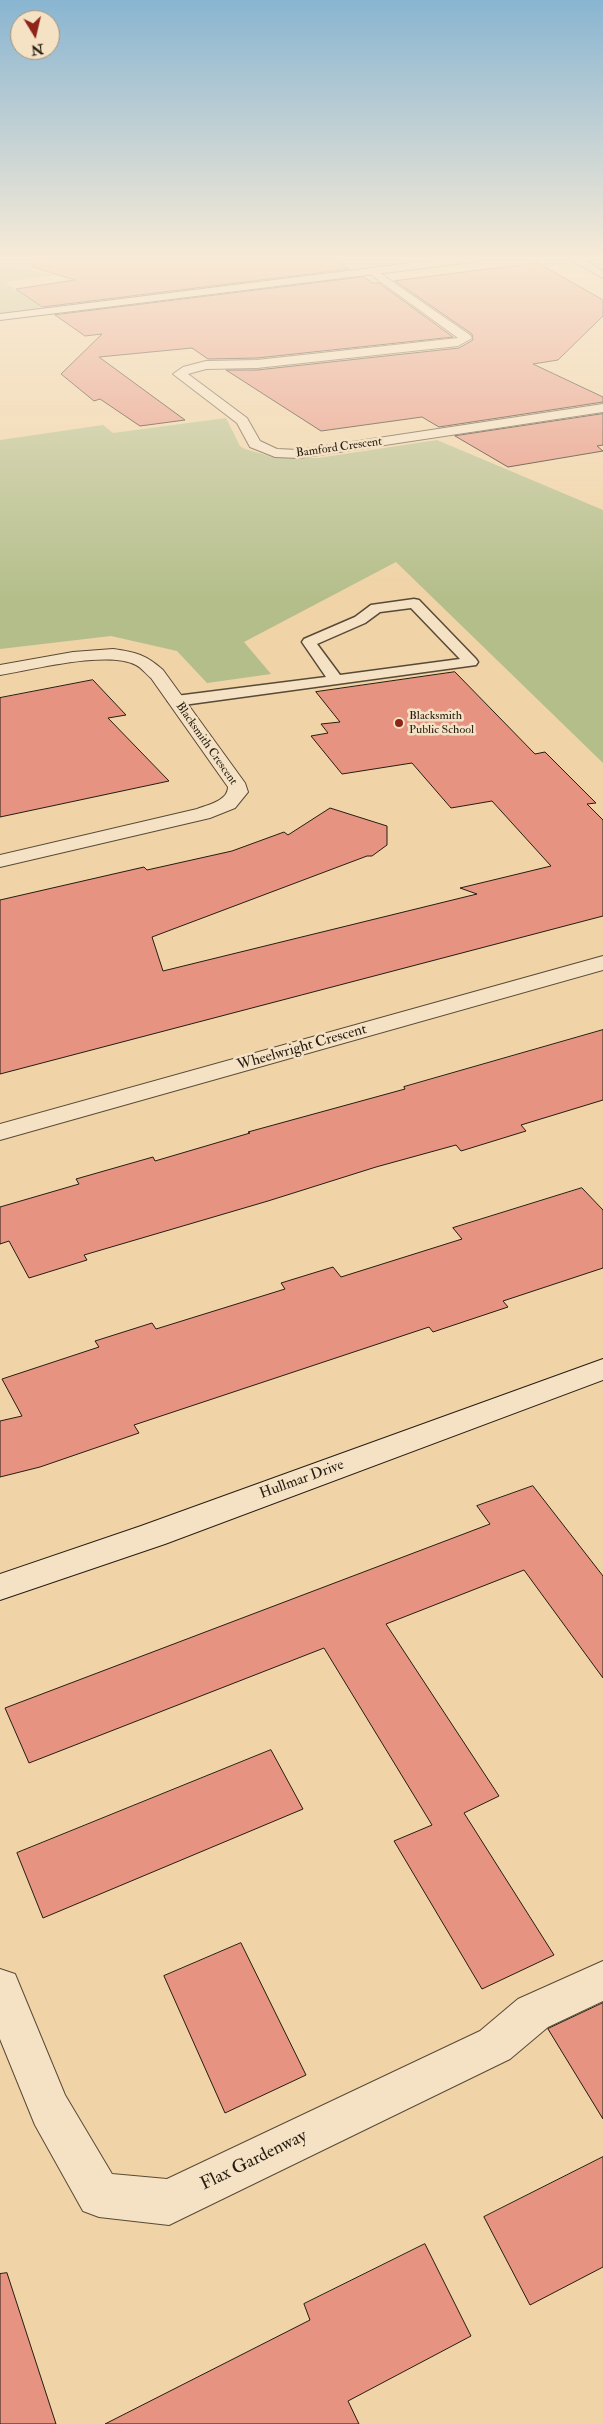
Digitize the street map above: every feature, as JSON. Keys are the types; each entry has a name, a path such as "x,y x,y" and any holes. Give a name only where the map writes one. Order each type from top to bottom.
{"street":[{"name":"Bamford Crescent","path":"182,372 179,374 238,417 256,444 264,450 288,454 299,454 603,408"},
{"name":"Blacksmith Crescent","path":"0,670 89,655 121,655 142,660 157,674 238,787 238,792 228,804 172,823 0,861"},
{"name":"Wheelwright Crescent","path":"0,1132 603,963"},
{"name":"Hullmar Drive","path":"0,1587 600,1374"},
{"name":"Flax Gardenway","path":"0,1988 50,2110 99,2195 169,2202 495,2045 533,2013 603,1980"}],"lane":[{"path":"176,701 406,671 471,662 414,603 376,608 360,620 309,642 336,680"}],"green space":[{"path":"226,418 240,446 276,458 318,458 437,440 603,510 603,763 396,562 244,642 271,674 207,683 177,651 111,636 0,649 0,440 103,425 113,433"}],"building":[{"path":"63,372 120,372 185,420 140,426 100,399 94,401 61,374"},
{"path":"229,372 550,372 603,397 603,402 439,427 422,417 321,431"},
{"path":"603,414 603,445 597,446 603,451 508,467 455,436"},
{"path":"455,672 535,754 545,752 596,803 587,804 603,820 603,916 0,1074 0,900 144,867 147,870 232,851 284,832 288,835 330,808 387,826 387,845 372,856 367,856 152,937 163,971 477,894 460,888 551,866 492,801 451,808 412,763 342,774 311,736 328,733 321,724 340,722 316,692"},
{"path":"93,680 126,715 108,718 169,781 0,817 0,698"},
{"path":"603,1030 603,1100 521,1125 526,1131 461,1151 456,1145 376,1167 84,1255 87,1260 29,1278 9,1241 0,1244 0,1207 79,1184 76,1179 153,1157 155,1161 250,1133 248,1132 405,1089 404,1087"},
{"path":"582,1188 603,1210 603,1268 503,1301 508,1307 433,1332 429,1327 134,1425 139,1433 40,1467 0,1477 0,1421 22,1416 2,1379 99,1347 95,1341 152,1323 156,1329 285,1289 281,1283 333,1267 341,1277 462,1239 453,1228"},
{"path":"533,1486 603,1576 603,1678 524,1570 386,1624 499,1796 464,1813 554,1955 482,1989 394,1841 432,1825 324,1648 29,1763 5,1708 490,1524 477,1506"},
{"path":"271,1750 303,1809 43,1918 17,1853"},
{"path":"241,1943 306,2075 225,2113 164,1976"},
{"path":"603,2003 603,2119 548,2029"},
{"path":"603,2157 603,2267 530,2305 484,2217"},
{"path":"425,2244 471,2336 348,2401 359,2424 105,2424 310,2320 304,2304"},
{"path":"7,2273 56,2424 0,2424 0,2274"}],"place":[{"name":"Blacksmith Public School","path":"399,723"}]}
